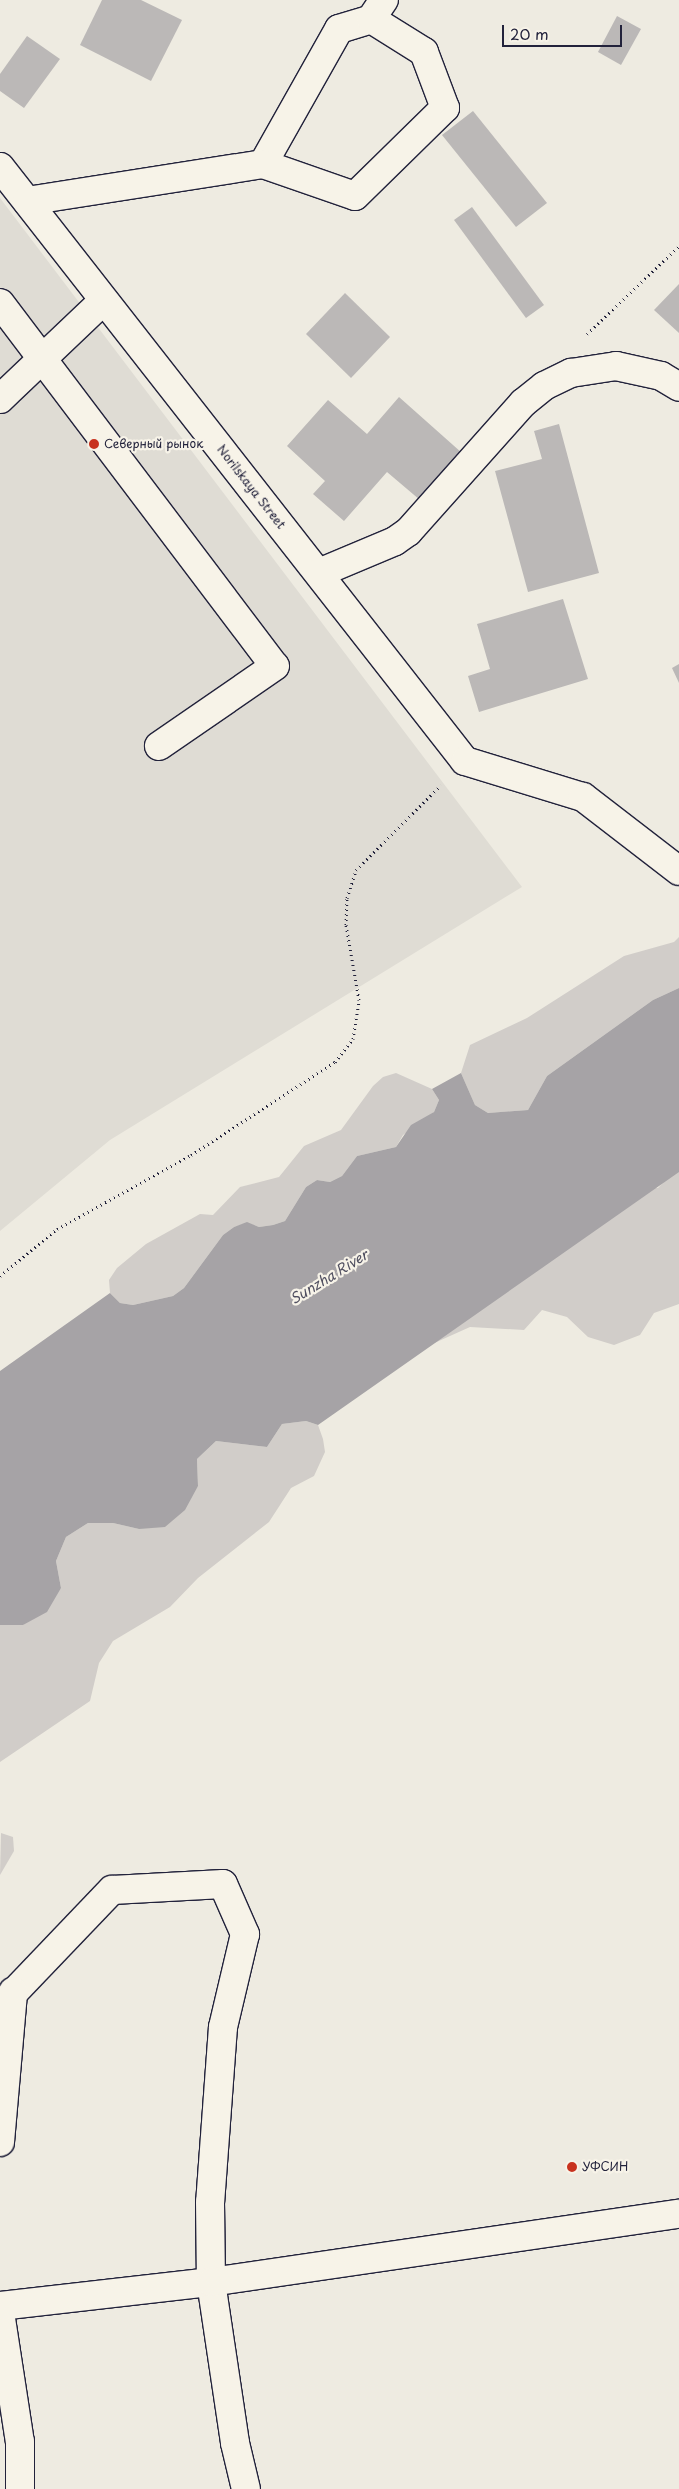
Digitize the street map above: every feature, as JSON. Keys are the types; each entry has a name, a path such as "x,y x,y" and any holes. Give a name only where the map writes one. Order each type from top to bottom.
{"street":[{"path":"27,201 263,164 355,196 445,108 424,52 377,9 338,29 263,164"},
{"name":"Norilskaya Street","path":"0,167 465,760"},
{"path":"0,399 104,301"},
{"path":"0,303 275,666 159,746"},
{"path":"319,573 395,541 408,532 523,403 544,386 570,373 616,366 661,376 679,387"},
{"path":"465,760 583,797 679,871"},
{"path":"0,2142 7,2000 112,1890 222,1884 245,1934 223,2027 210,2202 211,2282 235,2443 246,2489"},
{"path":"0,2306 211,2282 679,2214"},
{"path":"0,2312 20,2442 20,2489"}],"path":[{"path":"582,341 679,246"},
{"path":"0,1276 57,1228 191,1155 335,1062 353,1039 359,1000 346,925 347,898 356,870 465,760"}],"shaded area":[{"path":"0,198 522,887 110,1140 0,1231"},
{"path":"679,937 679,988 653,1000 547,1076 528,1110 488,1113 475,1105 461,1073 470,1045 527,1018 624,956 674,942"},
{"path":"396,1073 432,1089 439,1100 434,1112 403,1135 396,1147 357,1156 342,1176 330,1182 317,1180 306,1187 285,1221 259,1227 247,1223 234,1227 223,1235 184,1288 173,1296 133,1305 120,1303 110,1293 109,1280 117,1268 146,1244 200,1214 213,1215 240,1187 279,1177 304,1146 341,1130 373,1086 383,1077"},
{"path":"679,1166 679,1304 654,1313 640,1335 614,1345 588,1337 567,1317 542,1310 524,1330 470,1327 421,1349 632,1186 658,1188"},
{"path":"306,1421 318,1425 325,1452 314,1476 291,1488 269,1522 198,1578 170,1607 113,1641 99,1663 90,1701 0,1762 0,1625 23,1625 61,1588 56,1561 66,1537 88,1523 113,1523 139,1529 198,1486 197,1459 216,1441 267,1447 282,1424"},
{"path":"1,1833 13,1837 14,1851 0,1875"}],"water":[{"name":"Sunzha River","path":"679,988 679,1172 318,1425 306,1421 282,1424 267,1447 216,1441 197,1459 198,1486 185,1510 165,1527 139,1529 113,1523 88,1523 66,1537 56,1561 61,1588 47,1612 23,1625 0,1625 0,1371 110,1293 120,1303 133,1305 173,1296 184,1288 223,1235 234,1227 247,1222 259,1227 285,1221 306,1187 317,1180 330,1182 342,1176 357,1156 396,1147 411,1125 434,1112 439,1100 432,1089 461,1073 475,1105 488,1113 528,1110 547,1076 653,1000"}],"building":[{"path":"102,0 141,0 182,20 151,81 80,45"},
{"path":"617,16 641,29 621,65 598,52"},
{"path":"27,36 60,59 24,108 0,91 0,74"},
{"path":"473,111 547,203 516,227 442,135"},
{"path":"472,207 544,305 526,318 454,220"},
{"path":"679,284 679,333 654,310"},
{"path":"345,293 390,337 351,378 306,334"},
{"path":"399,397 462,453 420,500 387,472 344,521 313,494 325,481 287,446 328,400 367,434"},
{"path":"559,424 599,573 528,592 495,471 542,459 534,431"},
{"path":"563,599 588,679 479,712 468,676 490,669 477,624"},
{"path":"679,664 679,683 672,668"}],"place":[{"name":"Северный рынок","path":"94,444"},
{"name":"УФСИН","path":"572,2167"}]}
